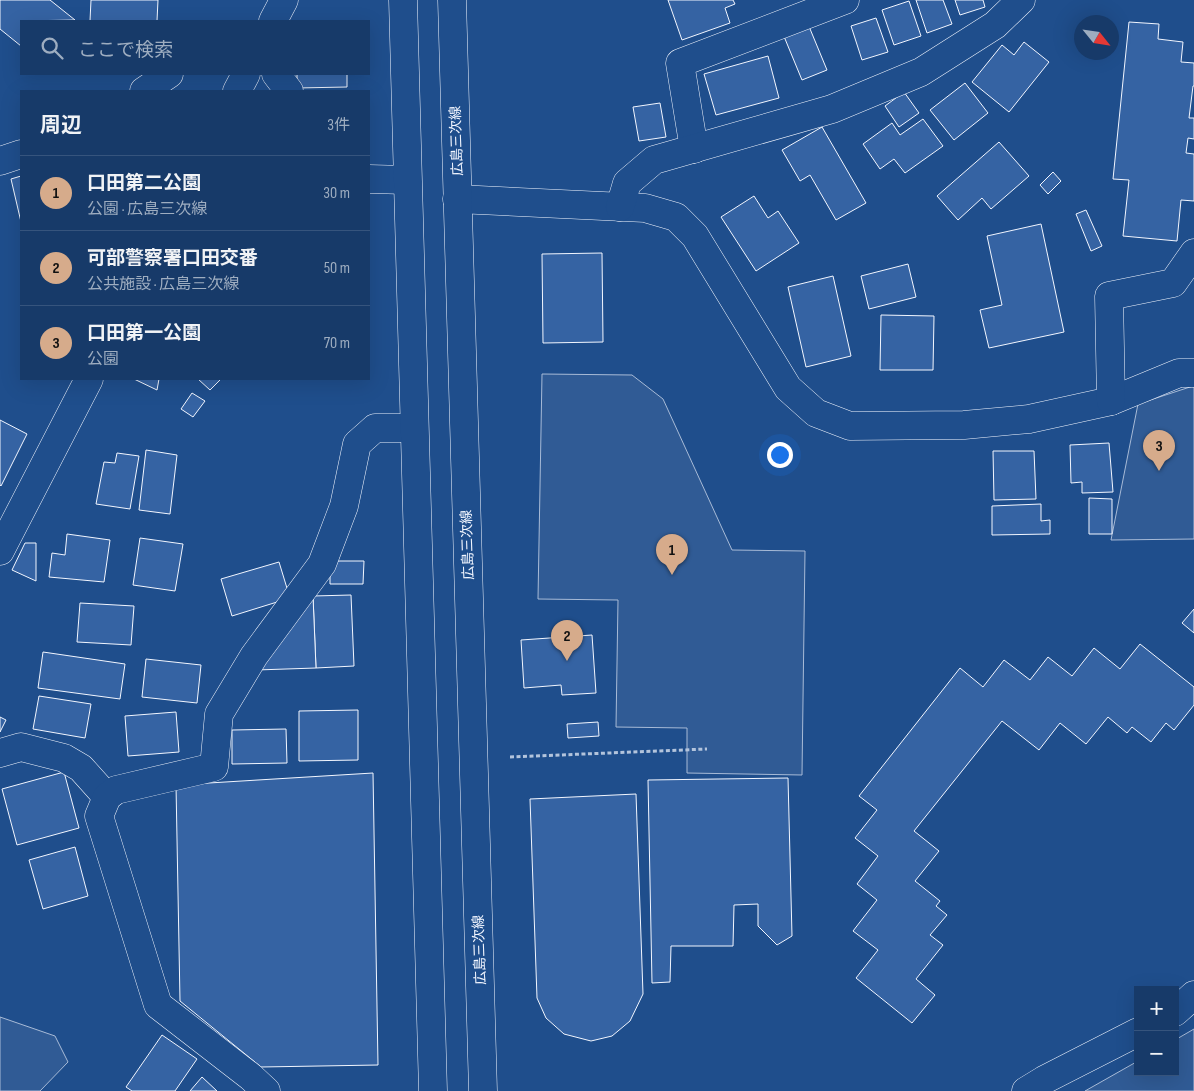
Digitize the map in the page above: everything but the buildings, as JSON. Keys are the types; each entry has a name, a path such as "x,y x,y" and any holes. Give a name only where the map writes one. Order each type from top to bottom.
{"street":[{"path":"274,20 284,0"},
{"path":"403,0 433,1091"},
{"name":"広島三次線","path":"452,0 483,1091"},
{"path":"694,149 680,64 846,0"},
{"path":"620,207 627,183 654,160 832,110 920,72 995,25 1021,0"},
{"path":"145,90 167,75"},
{"path":"238,90 245,75"},
{"path":"277,75 288,90"},
{"path":"0,161 20,154"},
{"path":"370,180 407,180"},
{"path":"458,199 645,208 676,217 695,236 788,388 816,413 850,426 964,425 1030,419 1111,401 1179,373 1194,373"},
{"path":"1111,401 1109,296 1173,283 1194,253"},
{"path":"0,551 88,380"},
{"path":"266,1091 251,1077 158,1005 99,816 107,798 116,790 214,767 219,714 254,656 322,564 344,506 358,444 375,428 414,428"},
{"path":"0,753 21,747 64,758 81,768 107,798"},
{"path":"1179,1008 1194,995"},
{"path":"1026,1091 1134,1034"}],"path":[{"path":"510,757 707,749"}],"shaded area":[{"path":"542,374 632,375 663,399 732,550 805,551 802,775 687,773 687,728 616,727 618,600 538,599"},
{"path":"1194,386 1194,539 1111,540 1138,404"},
{"path":"0,1017 55,1036 68,1062 40,1091 0,1091"},
{"path":"1194,1029 1194,1091 1085,1091 1134,1063 1134,1076 1179,1076 1179,1038"}],"place":[{"name":"口田第一公園","path":"1159,471"},
{"name":"口田第二公園","path":"672,575"},
{"name":"可部警察署口田交番","path":"567,661"}]}
